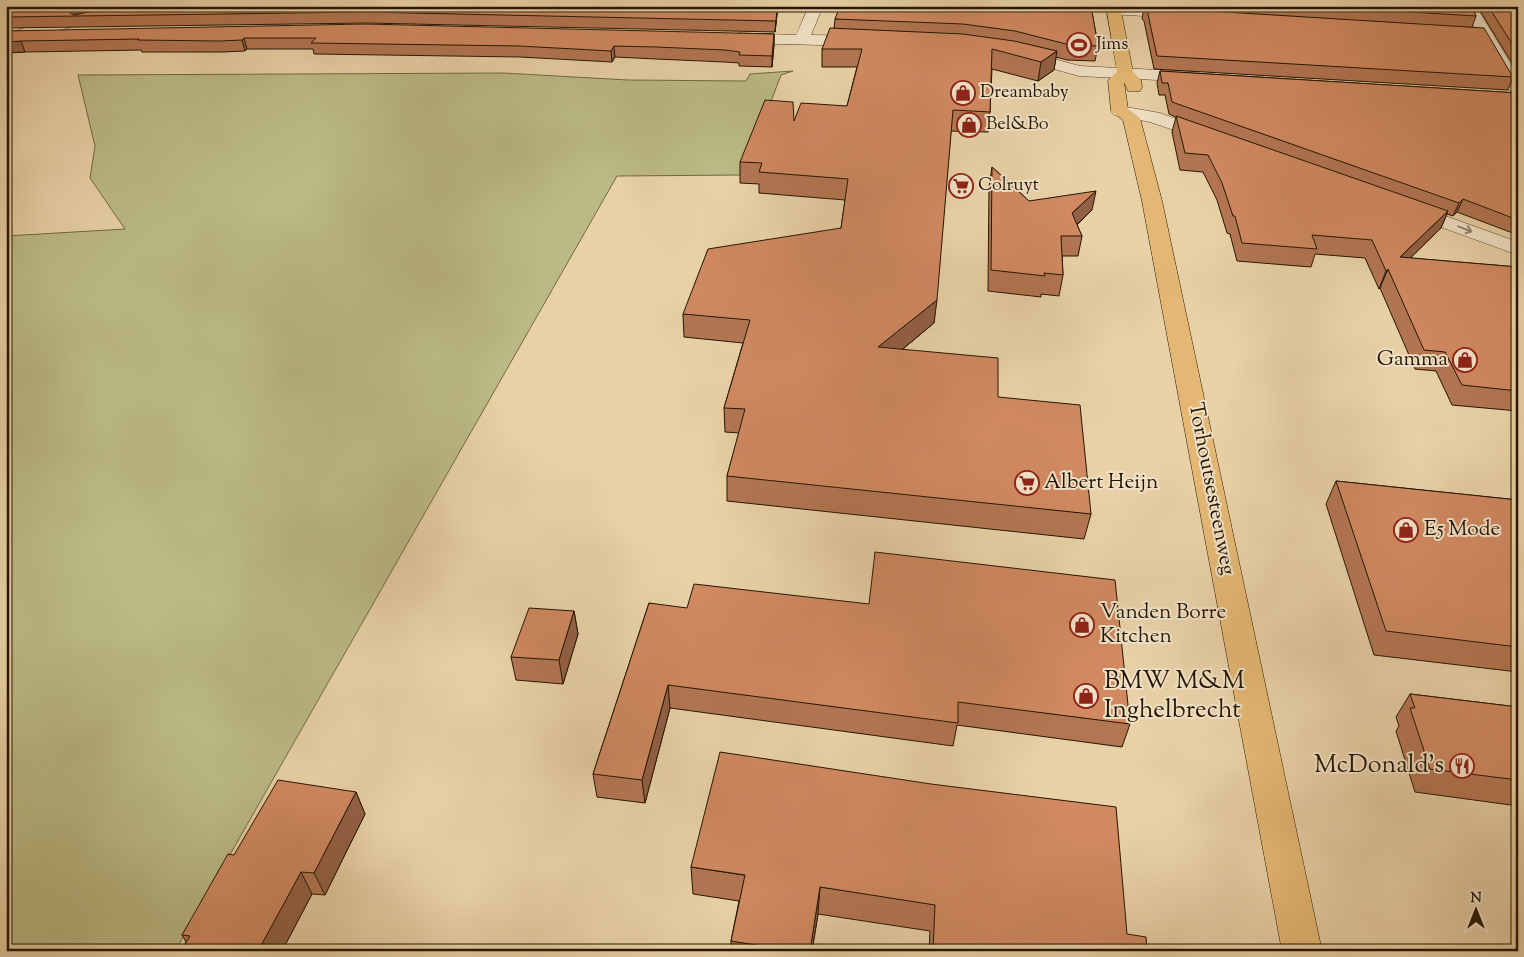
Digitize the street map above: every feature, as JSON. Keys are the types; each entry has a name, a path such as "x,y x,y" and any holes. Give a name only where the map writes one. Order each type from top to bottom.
{"main road":[{"name":"Torhoutsesteenweg","path":"1114,8 1125,74 1133,80 1131,114 1146,173 1195,407 1302,951"}],"street":[{"path":"13,35 144,6"},
{"path":"801,40 816,6"},
{"path":"1469,6 1518,91"},
{"path":"1114,8 1195,15"},
{"path":"13,35 91,32"},
{"path":"1468,32 1484,34"},
{"path":"723,37 878,42"},
{"path":"1004,52 1079,71 1216,79"},
{"path":"1499,97 1518,98"},
{"path":"1131,114 1223,142"},
{"path":"1389,201 1518,249"}],"shaded area":[{"path":"793,71 781,75 743,175 617,176 175,951 6,951 6,236 125,229 90,178 95,146 78,75 503,73 628,80 746,81 750,74"}],"building":[{"path":"6,6 67,6 65,10 74,15 117,6 777,6 776,21 365,12 6,17"},
{"path":"840,6 1091,6 1098,46 1070,45 1015,31 963,24 835,19"},
{"path":"1311,6 1471,6 1476,16"},
{"path":"1488,6 1518,6 1518,53"},
{"path":"1144,7 1484,28 1513,77 1157,56 1147,10"},
{"path":"365,24 774,34 772,56 739,55 740,52 725,50 656,47 614,46 611,51 519,46 311,43 316,38 244,38 242,40 219,41 139,39 6,42 6,31"},
{"path":"830,28 963,34 1014,41 1057,51 1041,62 992,49 990,112 953,110 937,300 878,347 998,358 998,397 1080,405 1091,514 727,476 745,409 724,408 750,320 683,314 708,249 841,228 848,179 759,172 762,163 740,162 765,100 793,102 794,121 801,103 847,106 862,49 822,49"},
{"path":"1160,71 1518,93 1518,220 1463,199 1459,203 1172,102 1168,83 1162,83"},
{"path":"1176,116 1448,211 1400,257 1518,267 1518,391 1462,385 1445,352 1424,350 1388,269 1386,271 1372,240 1312,235 1317,249 1242,243 1235,216 1233,216 1222,183 1208,155 1185,153"},
{"path":"992,167 1029,201 1096,191 1072,213 1082,236 1061,236 1063,275 1044,273 1045,276 991,270"},
{"path":"1336,481 1518,500 1518,647 1386,631"},
{"path":"875,552 1115,580 1130,724 958,702 958,723 668,685 642,780 593,774 649,603 687,608 694,584 869,604"},
{"path":"529,608 574,611 559,660 511,657"},
{"path":"1410,694 1518,707 1518,780 1430,769 1410,708 1415,708"},
{"path":"720,752 931,784 1116,807 1127,934 1146,937 1147,951 933,951 935,905 820,887 810,951 793,951 731,941 745,875 691,867"},
{"path":"278,780 356,792 314,873 301,872 258,951 181,951 190,936 182,935 228,854 234,855"}],"place":[{"name":"Jims","path":"1079,45"},
{"name":"Dreambaby","path":"963,93"},
{"name":"Bel&Bo","path":"969,125"},
{"name":"Colruyt","path":"961,186"},
{"name":"Gamma","path":"1465,360"},
{"name":"Albert Heijn","path":"1027,483"},
{"name":"E5 Mode","path":"1406,530"},
{"name":"Vanden Borre Kitchen","path":"1082,625"},
{"name":"BMW M&M Inghelbrecht","path":"1086,696"},
{"name":"McDonald's","path":"1462,766"}]}
